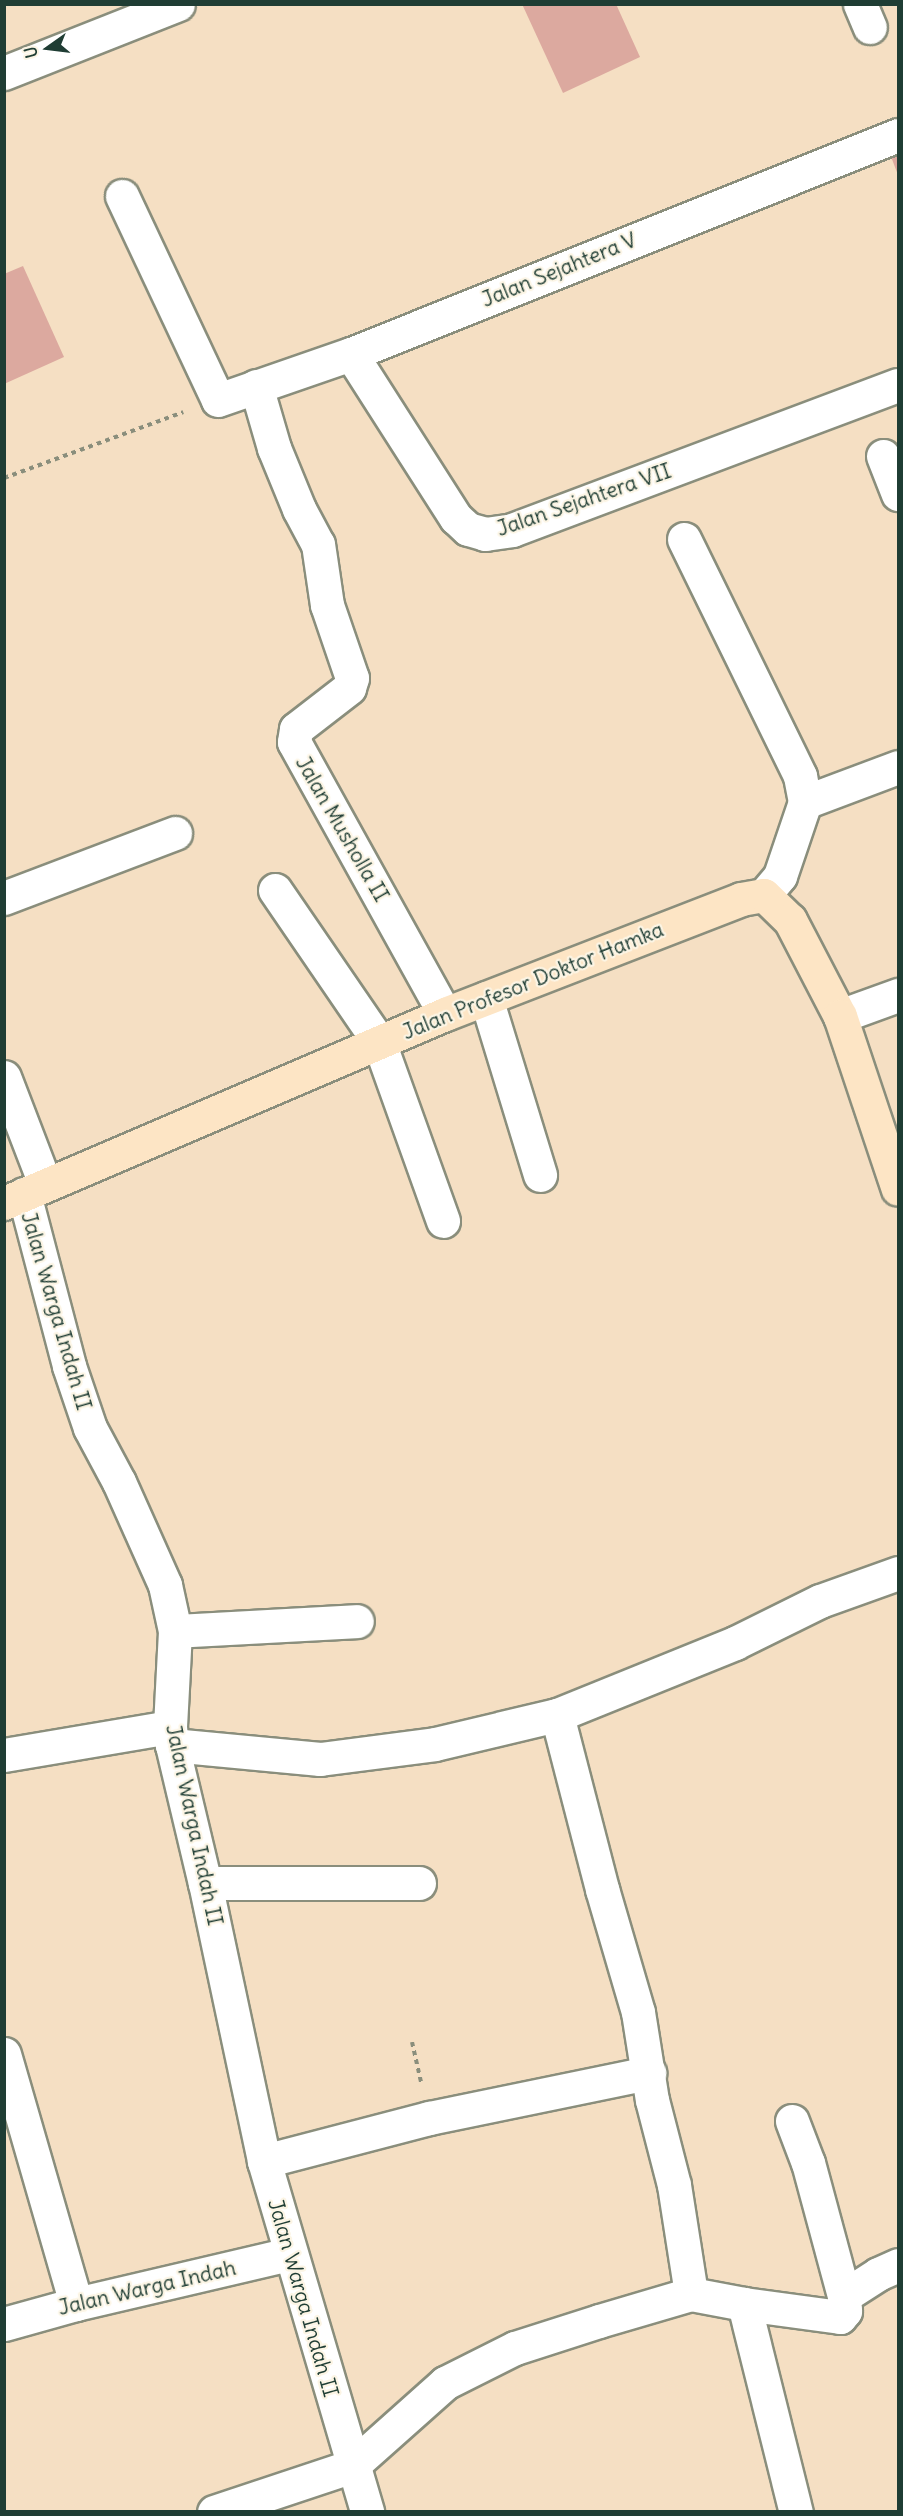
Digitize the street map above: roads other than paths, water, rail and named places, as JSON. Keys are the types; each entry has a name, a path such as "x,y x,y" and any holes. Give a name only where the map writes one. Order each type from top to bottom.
{"street":[{"path":"4,73 178,4"},
{"name":"Jalan Sejahtera V","path":"122,196 218,400 351,354 898,135"},
{"name":"Jalan Sejahtera VII","path":"351,354 456,518 468,529 485,534 512,530 898,385"},
{"name":"Jalan Musholla II","path":"256,386 274,448 299,509 318,544 327,605 352,678 349,688 296,729 293,735 294,742 446,1014"},
{"path":"883,456 898,494"},
{"path":"684,539 800,776 805,802 780,876 764,895 790,920 840,1016 898,1189"},
{"path":"805,802 898,766"},
{"path":"4,898 175,833"},
{"path":"275,890 379,1042 443,1221"},
{"name":"Jalan Profesor Doktor Hamka","path":"25,1194 446,1014 741,899 764,895"},
{"path":"840,1016 898,995"},
{"path":"486,998 540,1175"},
{"name":"Jalan Warga Indah II","path":"4,1077 25,1194 69,1366 86,1418 165,1585 175,1631 171,1736 264,2160 289,2254 367,2511"},
{"path":"4,1755 171,1736 320,1759 435,1744 557,1715 735,1643 820,1601 898,1573"},
{"path":"175,1631 357,1621"},
{"path":"557,1715 602,1889 638,2012 652,2100 674,2185 692,2294"},
{"path":"205,1883 419,1883"},
{"path":"4,2055 76,2304"},
{"path":"264,2160 429,2118 649,2073"},
{"path":"214,2511 352,2466 445,2383 515,2348 692,2294 744,2304 840,2317 845,2311 844,2296 808,2163 792,2121"},
{"name":"Jalan Warga Indah","path":"4,2324 76,2304 289,2254"},
{"path":"844,2296 878,2274 898,2265"},
{"path":"744,2304 796,2511"}]}
